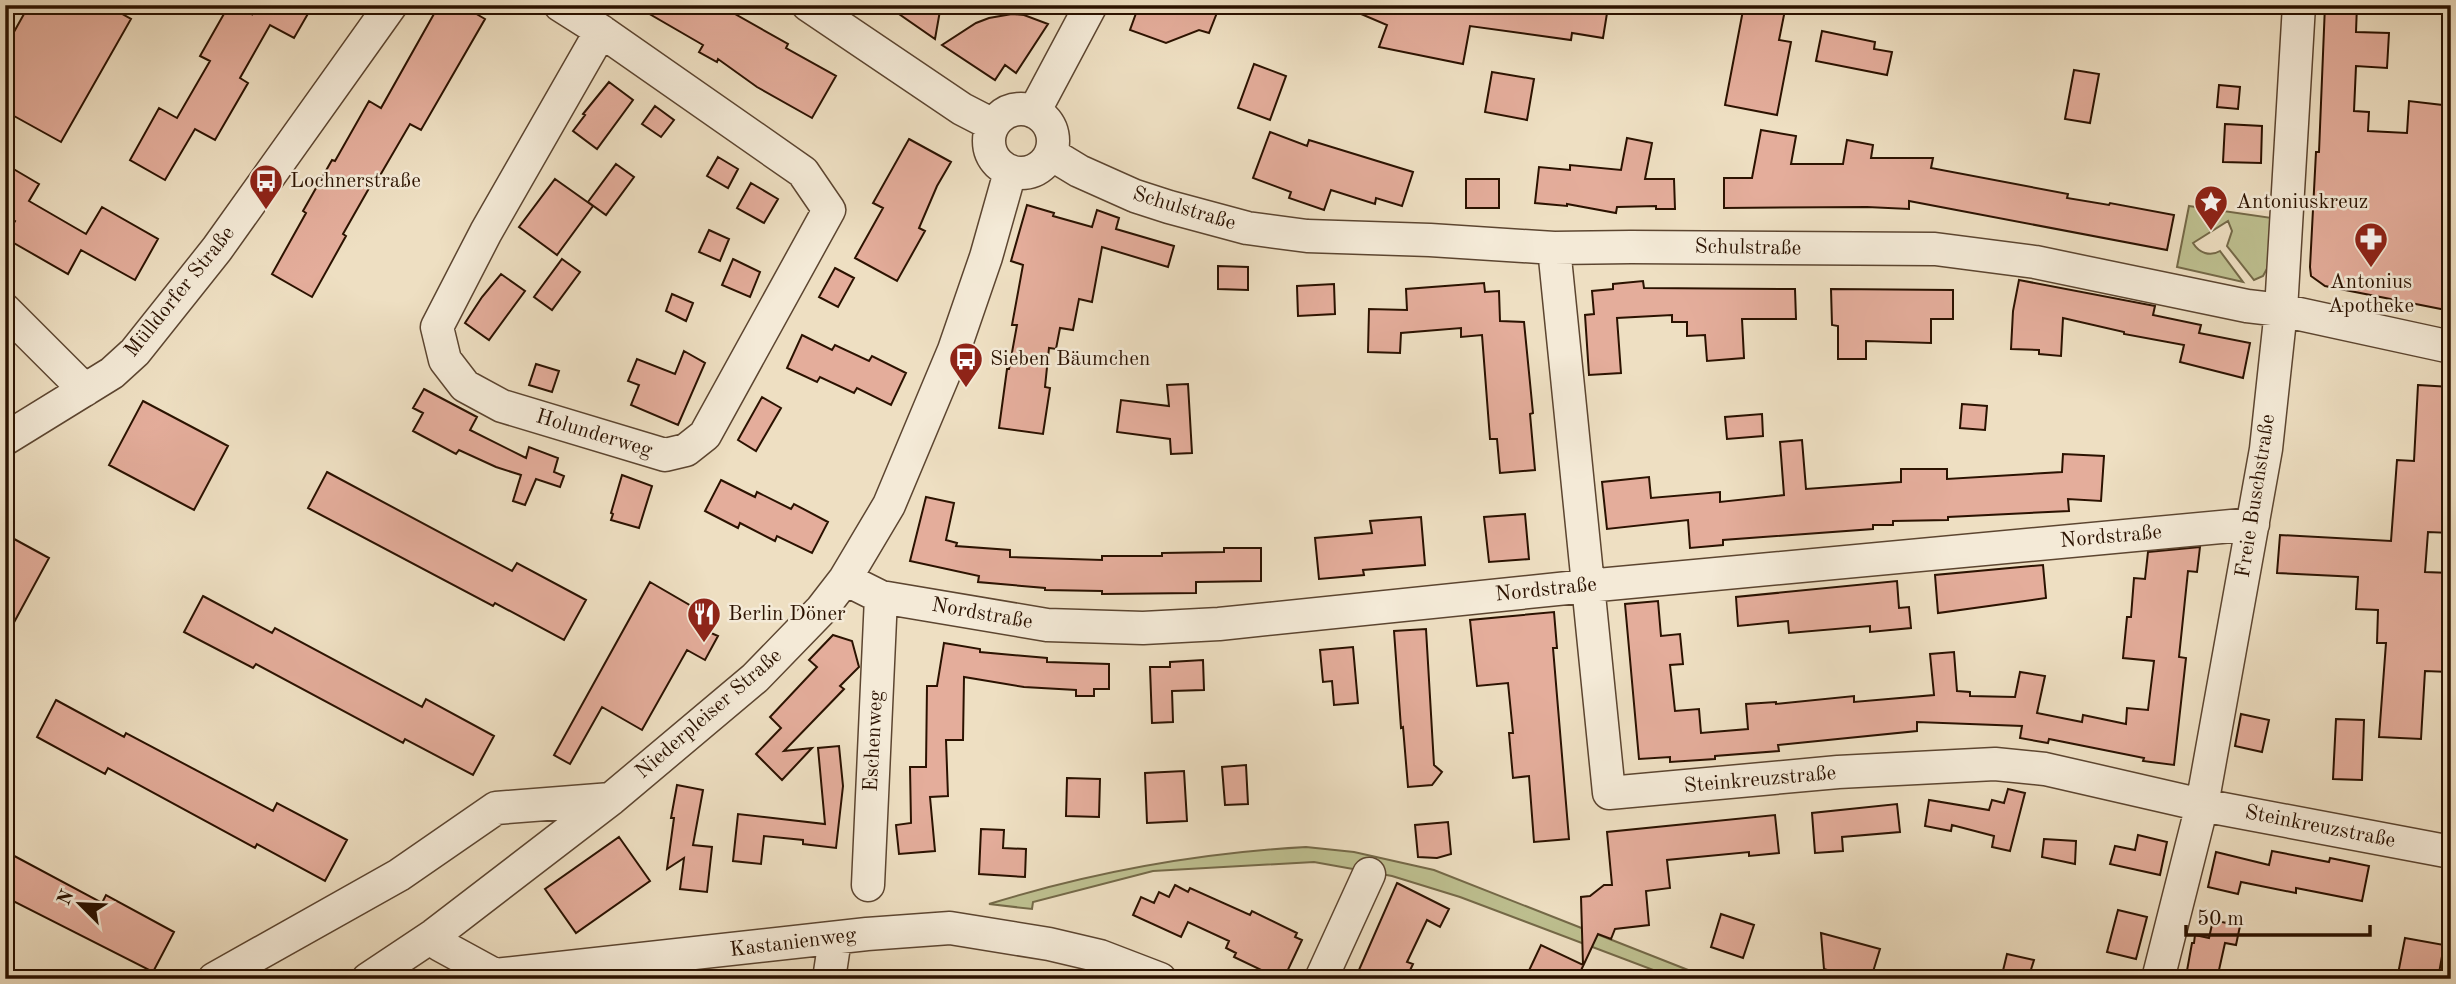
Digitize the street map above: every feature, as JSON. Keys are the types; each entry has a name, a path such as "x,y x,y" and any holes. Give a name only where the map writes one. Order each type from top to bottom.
{"street":[{"name":"Mülldorfer Straße","path":"5,439 112,373 135,352 185,291 391,5"},
{"name":"Holunderweg","path":"560,5 601,31 803,172 829,210 705,435 686,450 665,455 502,406 465,386 445,360 437,327 486,232 601,31"},
{"path":"808,5 962,109 993,125"},
{"path":"1034,112 1091,5"},
{"name":"Freie Buschstraße","path":"2158,979 2202,805 2266,449 2281,310 2299,5"},
{"path":"1025,109 1034,112 1049,125 1053,144 1051,154 1038,169 1020,174 1010,172 993,158 989,147 993,125 1007,113 1025,109"},
{"name":"Schulstraße","path":"1051,154 1079,172 1135,196 1190,214 1247,228 1307,236 1554,248 1936,249 2035,262 2247,306 2281,310 2451,347"},
{"name":"Niederpleiser Straße","path":"368,979 434,935 611,799 755,678 821,610 845,579 889,505 954,350 986,257 1010,172"},
{"name":"Steinkreuzstraße","path":"1554,248 1575,587 1609,793 1838,772 1995,764 2045,769 2202,805 2451,852"},
{"path":"5,310 85,390"},
{"name":"Nordstraße","path":"845,579 881,597 1047,625 1143,628 1219,624 1575,587 2253,524"},
{"name":"Eschenweg","path":"868,885 881,597"},
{"path":"214,979 399,875 496,808 611,799"},
{"path":"1321,979 1369,874"},
{"name":"Kastanienweg","path":"434,935 440,945 495,975 950,928 1100,956 1160,979"},
{"path":"829,979 835,939"}],"green space":[{"path":"2189,206 2272,218 2269,265 2263,276 2254,280 2227,246 2232,231 2228,221 2193,243 2205,253 2220,251 2243,282 2177,267"},
{"path":"1306,847 1354,852 1434,870 1711,979 1677,979 1460,897 1392,876 1314,862 1153,871 1033,902 1032,909 989,904 1107,873 1186,859"}],"building":[{"path":"29,5 106,5 131,19 61,142 5,111 5,48"},
{"path":"229,5 313,5 294,38 270,25 240,78 248,83 215,140 195,129 165,180 130,160 159,108 177,118 210,61 200,56"},
{"path":"439,5 461,5 485,19 421,130 410,124 375,184 372,183 312,297 272,274 332,160 335,161 369,101 381,108"},
{"path":"634,5 719,5 788,44 786,48 836,76 812,118 757,87 718,59 717,62 699,52 703,45"},
{"path":"886,5 941,5 935,39"},
{"path":"1139,5 1220,5 1209,33 1199,30 1166,43 1130,30"},
{"path":"1340,5 1608,7 1603,38 1572,33 1571,40 1470,26 1463,64 1379,47 1387,25"},
{"path":"1744,5 1786,5 1779,40 1791,42 1777,115 1725,105"},
{"path":"2325,5 2357,5 2356,32 2389,33 2387,68 2356,66 2354,111 2369,112 2368,131 2407,133 2409,101 2451,106 2451,311 2325,286 2311,276"},
{"path":"1012,14 1024,15 1048,24 1016,73 1005,65 995,80 942,45 976,23"},
{"path":"1822,31 1875,42 1874,49 1892,52 1887,75 1816,61"},
{"path":"1254,64 1286,76 1270,120 1238,108"},
{"path":"2074,70 2099,74 2090,123 2065,119"},
{"path":"1492,72 1534,79 1527,120 1485,112"},
{"path":"609,82 633,100 597,149 573,131"},
{"path":"2219,85 2240,87 2238,109 2217,107"},
{"path":"655,106 674,120 661,137 642,124"},
{"path":"2225,124 2262,126 2261,163 2223,162"},
{"path":"1761,130 1796,136 1791,164 1843,164 1847,140 1873,145 1871,158 1933,158 1931,168 2068,194 2067,198 2174,215 2167,250 1909,201 1909,209 1724,208 1724,178 1752,178"},
{"path":"1270,132 1307,146 1309,140 1413,172 1402,206 1376,198 1375,204 1331,190 1324,210 1289,198 1291,192 1253,178"},
{"path":"1627,138 1652,143 1645,179 1674,179 1675,209 1656,209 1656,206 1617,207 1616,213 1567,204 1535,203 1539,167 1570,170 1570,165 1621,170"},
{"path":"909,139 951,162 937,186 919,228 925,231 897,281 855,258 883,208 873,203"},
{"path":"718,157 738,169 728,188 707,176"},
{"path":"5,164 39,184 29,201 86,234 102,207 158,239 135,280 81,250 68,274 5,238 15,221 5,215"},
{"path":"616,164 634,177 606,215 588,202"},
{"path":"555,179 593,206 557,255 519,227"},
{"path":"1466,179 1499,179 1499,208 1466,208"},
{"path":"751,183 778,199 764,223 737,208"},
{"path":"1027,205 1092,227 1097,210 1119,218 1116,229 1174,246 1168,267 1102,247 1092,302 1079,299 1073,330 1060,328 1056,349 1049,348 1045,387 1050,388 1043,434 999,428 1007,369 1017,325 1012,325 1023,265 1011,261"},
{"path":"709,230 729,239 720,261 699,252"},
{"path":"562,259 580,272 552,310 534,297"},
{"path":"733,259 760,272 750,297 722,285"},
{"path":"1218,266 1248,267 1248,290 1218,289"},
{"path":"835,268 854,278 838,307 819,297"},
{"path":"501,274 525,291 489,340 465,323"},
{"path":"2019,280 2155,306 2153,315 2201,325 2199,333 2250,343 2243,378 2180,362 2184,345 2124,334 2063,318 2061,356 2039,354 2039,350 2011,349 2013,311"},
{"path":"1643,281 1644,288 1795,289 1796,319 1742,319 1744,358 1707,361 1705,335 1687,336 1687,322 1672,322 1672,315 1617,318 1621,373 1589,375 1585,315 1594,314 1592,291 1613,289 1613,284"},
{"path":"1484,283 1485,292 1499,291 1500,321 1524,322 1533,413 1530,414 1535,470 1500,473 1497,439 1490,439 1482,335 1461,337 1461,328 1401,333 1400,353 1368,352 1369,309 1407,310 1406,289"},
{"path":"1334,284 1335,314 1298,316 1297,286"},
{"path":"1831,289 1953,290 1953,319 1931,319 1931,343 1866,341 1866,359 1838,359 1838,326 1832,325"},
{"path":"672,294 693,303 686,321 666,311"},
{"path":"802,335 832,350 835,345 869,361 872,356 906,373 891,405 857,388 854,393 820,377 817,382 787,368"},
{"path":"684,351 705,363 678,425 631,405 639,385 628,381 637,359 675,374"},
{"path":"536,364 559,371 552,392 529,385"},
{"path":"1188,384 1192,453 1171,454 1170,439 1117,432 1121,400 1169,406 1167,385"},
{"path":"2418,385 2451,387 2451,533 2428,532 2425,572 2451,573 2451,660 2449,672 2425,671 2421,739 2379,737 2386,643 2377,643 2378,610 2356,609 2358,577 2277,573 2280,535 2391,541 2397,460 2414,461"},
{"path":"424,389 477,417 470,430 526,458 529,447 558,458 554,472 564,476 560,487 536,479 525,505 513,501 521,475 459,450 456,454 413,431 423,413 413,408"},
{"path":"762,397 781,408 756,451 738,440"},
{"path":"143,401 228,446 194,510 109,465"},
{"path":"1962,404 1987,406 1985,430 1960,428"},
{"path":"1762,414 1763,436 1727,439 1725,417"},
{"path":"1802,440 1806,489 1901,482 1901,469 1947,469 1947,479 2062,472 2063,454 2104,456 2101,501 2068,499 2069,511 1948,517 1948,520 1893,521 1893,525 1873,525 1873,529 1723,540 1723,545 1690,548 1688,520 1607,529 1602,482 1649,477 1651,498 1720,492 1720,502 1784,495 1780,442"},
{"path":"327,472 512,571 517,563 586,600 564,640 495,603 493,606 308,508"},
{"path":"622,475 652,486 639,528 611,520"},
{"path":"721,480 755,497 757,492 791,509 794,504 828,522 812,553 777,536 775,541 740,523 738,528 705,511"},
{"path":"926,497 954,503 946,540 957,543 956,546 1010,550 1010,557 1102,560 1102,556 1162,556 1162,553 1224,552 1224,548 1261,548 1261,581 1196,582 1196,593 1102,594 1102,591 1045,590 978,582 979,576 910,561"},
{"path":"1525,514 1529,559 1489,562 1484,517"},
{"path":"1421,517 1425,565 1363,570 1364,575 1319,579 1315,538 1372,533 1370,521"},
{"path":"5,534 49,558 5,639"},
{"path":"2200,547 2197,572 2188,571 2179,657 2186,658 2174,765 2143,761 2144,758 2049,739 2048,743 2020,738 2022,726 1917,722 1917,731 1778,745 1779,751 1670,762 1670,757 1639,759 1625,604 1658,601 1661,636 1680,634 1683,664 1670,665 1675,711 1699,709 1701,733 1748,729 1746,704 1776,704 1854,696 1854,702 1934,695 1930,654 1954,652 1957,691 1970,692 1970,696 2015,697 2020,672 2045,676 2037,713 2082,722 2083,715 2126,724 2127,708 2148,710 2154,661 2123,658 2127,617 2131,617 2134,578 2145,579 2148,552"},
{"path":"2043,565 2046,598 1938,613 1935,575"},
{"path":"1897,581 1899,608 1909,607 1911,628 1870,632 1870,626 1789,633 1788,621 1738,626 1736,597"},
{"path":"650,582 717,621 711,633 718,636 705,660 687,650 642,730 602,707 570,764 554,755"},
{"path":"203,596 272,633 275,628 422,707 426,699 494,736 473,775 405,739 403,743 256,664 253,668 184,632"},
{"path":"1554,612 1557,648 1553,648 1569,839 1534,842 1529,776 1513,778 1509,733 1513,733 1508,683 1477,686 1470,620"},
{"path":"1426,629 1434,765 1442,772 1432,785 1408,787 1394,631"},
{"path":"833,635 852,641 859,667 840,686 844,689 784,751 812,748 782,780 756,754 781,728 770,717 817,667 809,660"},
{"path":"944,643 980,649 980,652 1047,658 1047,662 1109,664 1109,689 1094,689 1094,696 1076,696 1076,690 1024,687 964,677 963,740 946,740 948,796 930,797 935,851 899,854 896,825 911,823 910,767 926,767 927,686 937,686"},
{"path":"1353,647 1358,703 1334,705 1332,681 1323,682 1320,650"},
{"path":"1203,660 1204,690 1172,691 1173,722 1152,723 1150,667 1170,667 1170,662"},
{"path":"56,700 124,737 126,733 273,811 277,803 347,840 325,881 257,844 255,848 108,768 105,774 37,737"},
{"path":"2241,714 2269,720 2262,752 2235,746"},
{"path":"2336,719 2364,720 2362,780 2333,779"},
{"path":"839,746 843,786 836,848 803,844 803,840 764,836 761,864 733,861 738,814 825,824 818,748"},
{"path":"1246,765 1248,804 1225,805 1222,767"},
{"path":"1184,771 1187,821 1147,823 1145,773"},
{"path":"1067,778 1100,779 1099,817 1066,816"},
{"path":"677,785 703,790 693,845 712,847 707,892 680,889 684,858 667,869"},
{"path":"2008,789 2025,793 2010,851 1992,847 1994,836 1952,825 1951,831 1925,826 1929,800 1989,810 1992,800 2004,803"},
{"path":"1897,804 1900,832 1842,837 1843,851 1815,853 1812,813"},
{"path":"1775,815 1779,853 1749,856 1749,852 1667,860 1670,888 1646,891 1649,925 1615,929 1611,939 1598,934 1577,979 1525,979 1541,945 1583,965 1581,897 1590,896 1604,885 1612,885 1607,832"},
{"path":"1448,822 1451,854 1437,858 1418,857 1415,825"},
{"path":"981,829 1004,830 1003,848 1026,849 1025,877 979,874"},
{"path":"2138,835 2167,842 2160,875 2110,864 2115,846 2135,850"},
{"path":"619,837 650,881 576,933 545,889"},
{"path":"2044,839 2076,841 2075,864 2042,857"},
{"path":"5,851 102,903 106,895 174,932 153,972 5,897"},
{"path":"2272,851 2329,862 2330,858 2369,866 2362,901 2296,888 2296,893 2241,882 2238,894 2208,887 2216,852 2269,865"},
{"path":"1397,883 1449,909 1440,927 1427,920 1407,962 1413,964 1406,979 1355,979"},
{"path":"1175,885 1188,892 1190,888 1250,915 1252,911 1297,933 1295,937 1302,940 1285,976 1275,972 1274,976 1234,957 1236,953 1226,948 1229,941 1188,922 1181,937 1133,915 1141,897 1154,903 1159,892 1169,897"},
{"path":"2118,910 2147,917 2136,959 2107,952"},
{"path":"1721,914 1754,925 1743,958 1711,947"},
{"path":"2213,920 2240,926 2236,945 2225,943 2217,979 2186,976 2195,935 2209,938"},
{"path":"1821,933 1880,949 1872,975 1864,972 1863,979 1839,979 1840,974 1824,969"},
{"path":"2405,938 2444,945 2438,979 2397,979"},
{"path":"2007,954 2034,960 2028,979 2001,979"}],"place":[{"name":"Lochnerstraße","path":"266,211"},
{"name":"Antoniuskreuz","path":"2211,232"},
{"name":"Antonius Apotheke","path":"2371,269"},
{"name":"Sieben Bäumchen","path":"966,389"},
{"name":"Berlin Döner","path":"704,644"}]}
